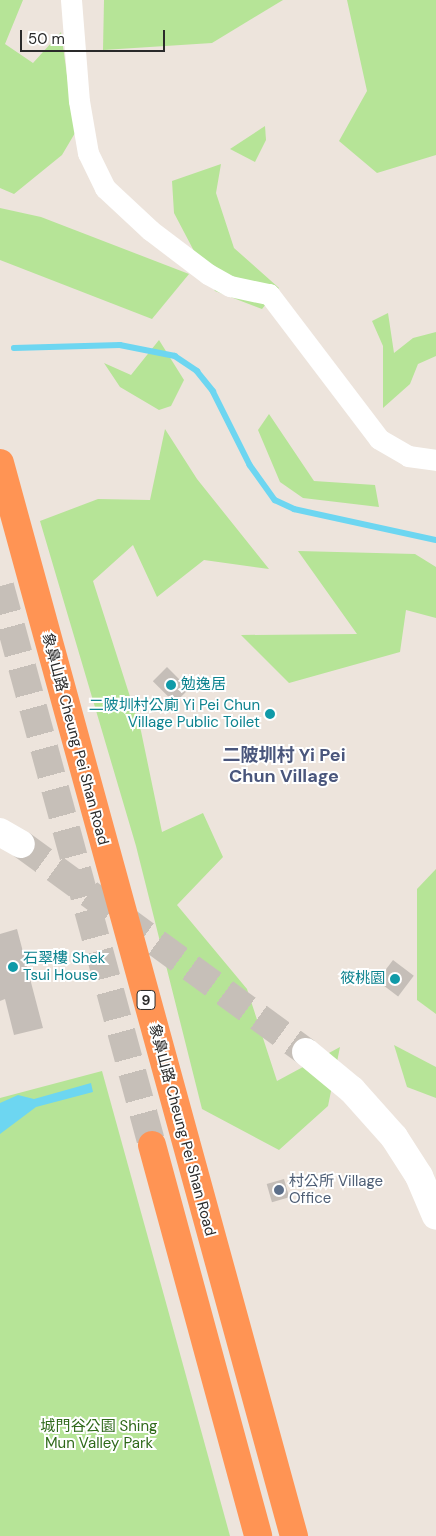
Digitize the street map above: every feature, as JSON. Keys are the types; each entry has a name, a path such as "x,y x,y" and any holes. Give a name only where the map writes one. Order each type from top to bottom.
{"highway":[{"name":"象鼻山路 Cheung Pei Shan Road","path":"0,463 294,1536"},
{"path":"152,1145 258,1536"}],"street":[{"path":"71,0 79,101 93,168 116,200 208,274 230,286 269,294 379,439 408,456 436,460"},
{"path":"306,1052 352,1090 394,1137 419,1176 436,1216"}],"green space":[{"path":"0,0 23,0 5,44 33,63 61,32 75,133 62,155 14,194 0,188"},
{"path":"104,0 283,0 212,43 103,50"},
{"path":"347,0 436,0 436,155 377,173 339,141 367,91"},
{"path":"265,126 266,140 255,162 230,149"},
{"path":"221,164 216,193 234,248 279,288 262,309 215,291 174,213 172,181"},
{"path":"0,208 41,217 189,274 152,319 0,260"},
{"path":"388,313 394,353 413,338 436,332 436,356 418,364 410,384 383,408 383,346 372,321"},
{"path":"159,340 184,380 171,406 159,410 120,387 104,363 131,375"},
{"path":"269,414 314,481 375,485 379,507 303,498 280,482 258,430"},
{"path":"165,429 197,479 269,569 204,560 157,597 133,545 93,581 141,731 162,832 203,813 223,857 177,905 247,989 277,1081 340,1047 328,1106 279,1150 202,1109 136,846 40,521 98,499 150,500"},
{"path":"298,551 415,554 436,567 436,618 406,610 400,652 289,683 241,635 357,634"},
{"path":"436,869 436,1014 417,1000 417,889"},
{"path":"394,1045 436,1067 436,1098 407,1087"},
{"name":"城門谷公園 Shing Mun Valley Park","path":"102,1071 230,1536 0,1536 0,1098"}],"water":[{"path":"91,1083 93,1092 36,1107 0,1134 0,1103 18,1095 34,1099"}],"building":[{"name":"勉逸居","path":"167,667 189,689 175,703 153,681"},
{"name":"石翠樓 Shek Tsui House","path":"17,929 43,1028 14,1035 5,999 0,1001 0,934"},
{"name":"筱桃園","path":"393,960 414,976 398,996 377,981"},
{"name":"村公所 Village Office","path":"284,1179 289,1197 272,1202 267,1184"}],"waterway":[{"path":"14,348 120,345 175,356 197,371 213,391 250,465 275,500 294,509 436,540"}],"tunnel":[{"path":"0,586 152,1145"},
{"path":"21,844 306,1052"}],"place":[{"name":"勉逸居","path":"171,685"},
{"name":"二陂圳村公廁 Yi Pei Chun Village Public Toilet","path":"270,714"},
{"name":"石翠樓 Shek Tsui House","path":"13,967"},
{"name":"筱桃園","path":"395,979"},
{"name":"村公所 Village Office","path":"279,1190"}],"district":[{"name":"二陂圳村 Yi Pei Chun Village","path":"284,766"}]}
